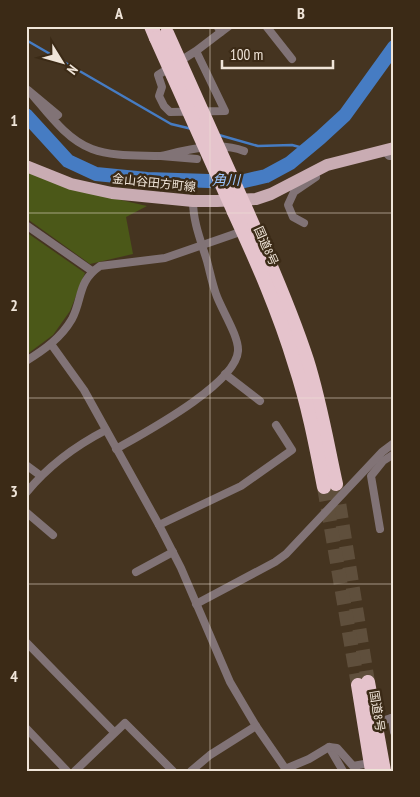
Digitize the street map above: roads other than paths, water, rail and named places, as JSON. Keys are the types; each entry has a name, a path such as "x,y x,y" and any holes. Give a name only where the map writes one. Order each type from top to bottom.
{"highway":[{"name":"国道8号","path":"160,31 240,210 279,283 308,363 324,428 330,486 312,428 296,366 268,288 243,231 240,210"},
{"name":"国道8号","path":"371,767 363,684 376,723 384,771"}],"main road":[{"name":"金山谷田方町線","path":"26,166 71,184 112,193 192,201 256,199 271,194 328,165 390,151"}],"street":[{"path":"196,51 225,111 170,112 164,106 159,96 162,87 158,75 196,51 219,29 229,26"},
{"path":"266,26 292,59"},
{"path":"27,89 58,115"},
{"path":"27,89 69,135 91,149 109,153 197,158"},
{"path":"161,156 192,149 231,146 244,151"},
{"path":"304,223 293,217 288,205 294,192 316,177 313,171"},
{"path":"116,449 195,402 225,374 236,360 237,340 216,293 196,226 192,201"},
{"path":"26,224 92,271"},
{"path":"26,361 51,344 72,318 84,281 92,271 100,266 165,258 243,231"},
{"path":"51,344 84,390 174,552 230,682 284,769 310,759 329,747 337,748 354,766 371,767"},
{"path":"225,374 260,400"},
{"path":"159,525 241,486 292,450 276,425"},
{"path":"26,493 41,476 73,450 106,430"},
{"path":"196,604 286,554 382,452 394,443"},
{"path":"380,529 372,476 384,461 394,454"},
{"path":"26,465 41,476"},
{"path":"26,512 53,535"},
{"path":"136,572 174,552"},
{"path":"26,642 114,732"},
{"path":"376,723 393,717 394,732"},
{"path":"76,771 125,723 173,771"},
{"path":"191,771 210,755 256,726"},
{"path":"26,728 67,771"},
{"path":"329,747 343,771"}],"waterway":[{"path":"26,40 171,124 192,129"},
{"name":"角川","path":"26,115 68,161 96,174 147,179 240,182 266,176 290,163 320,138 345,115 394,47"},
{"path":"219,135 258,146 292,145 307,149"}],"tunnel":[{"path":"336,484 368,682"},
{"path":"324,487 358,685"}]}
